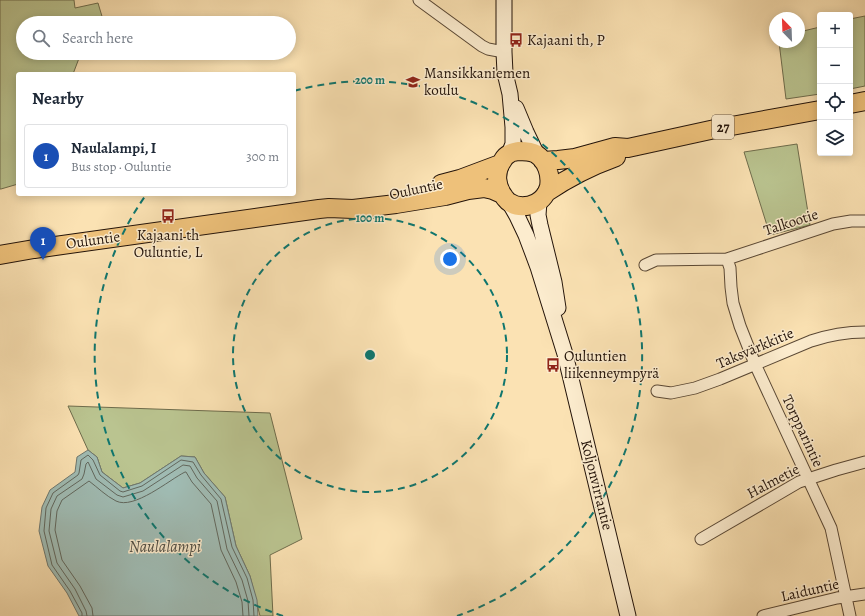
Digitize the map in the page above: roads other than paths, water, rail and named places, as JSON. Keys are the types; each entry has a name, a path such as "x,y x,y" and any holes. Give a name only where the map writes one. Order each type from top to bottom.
{"highway":[{"path":"853,103 865,101"},
{"name":"27","path":"540,157 558,160 575,158 615,148 628,148 715,129 817,111"},
{"name":"27","path":"543,197 575,175 620,155 628,148"},
{"path":"518,151 527,151 540,157 547,167 549,184 543,197 530,206 519,206 506,198 498,184 497,173 505,159 518,151"},
{"name":"Ouluntie","path":"0,255 329,208 351,202 431,187 460,179 505,159"},
{"name":"Ouluntie","path":"329,208 353,209 396,204 484,188 493,190 506,198"}],"main road":[{"path":"504,0 504,52 513,127 513,144 505,159"},
{"path":"510,94 526,132 540,157"},
{"name":"Koljonvirrantie","path":"543,197 538,215 554,282 565,354"},
{"name":"Koljonvirrantie","path":"506,198 517,216 538,267 565,354 628,616"}],"street":[{"path":"419,0 482,46 488,49 504,52"},
{"name":"Talkootie","path":"645,265 656,260 727,259 833,224 851,221 865,221"},
{"name":"Torpparintie","path":"727,259 730,268 734,303 740,326 755,364 831,528 850,616"},
{"name":"Taksvärkkitie","path":"657,391 671,393 695,388 720,379 791,348 824,336 840,333 865,332"},
{"name":"Halmetie","path":"701,539 799,482 808,478 865,462"},
{"name":"Laiduntie","path":"763,616 865,594"}],"water":[{"name":"Naulalampi","path":"88,450 97,457 102,472 123,488 140,483 181,456 195,457 204,473 225,497 236,546 250,576 257,600 258,616 79,616 67,593 48,566 39,531 42,507 50,490 75,472 77,457"}],"place":[{"name":"Kajaani th, P","path":"516,40"},
{"name":"Mansikkaniemen koulu","path":"413,82"},
{"name":"Kajaani th Ouluntie, L","path":"168,216"},
{"name":"Naulalampi, I","path":"43,260"},
{"name":"Ouluntien liikenneympyrä","path":"553,365"}]}
